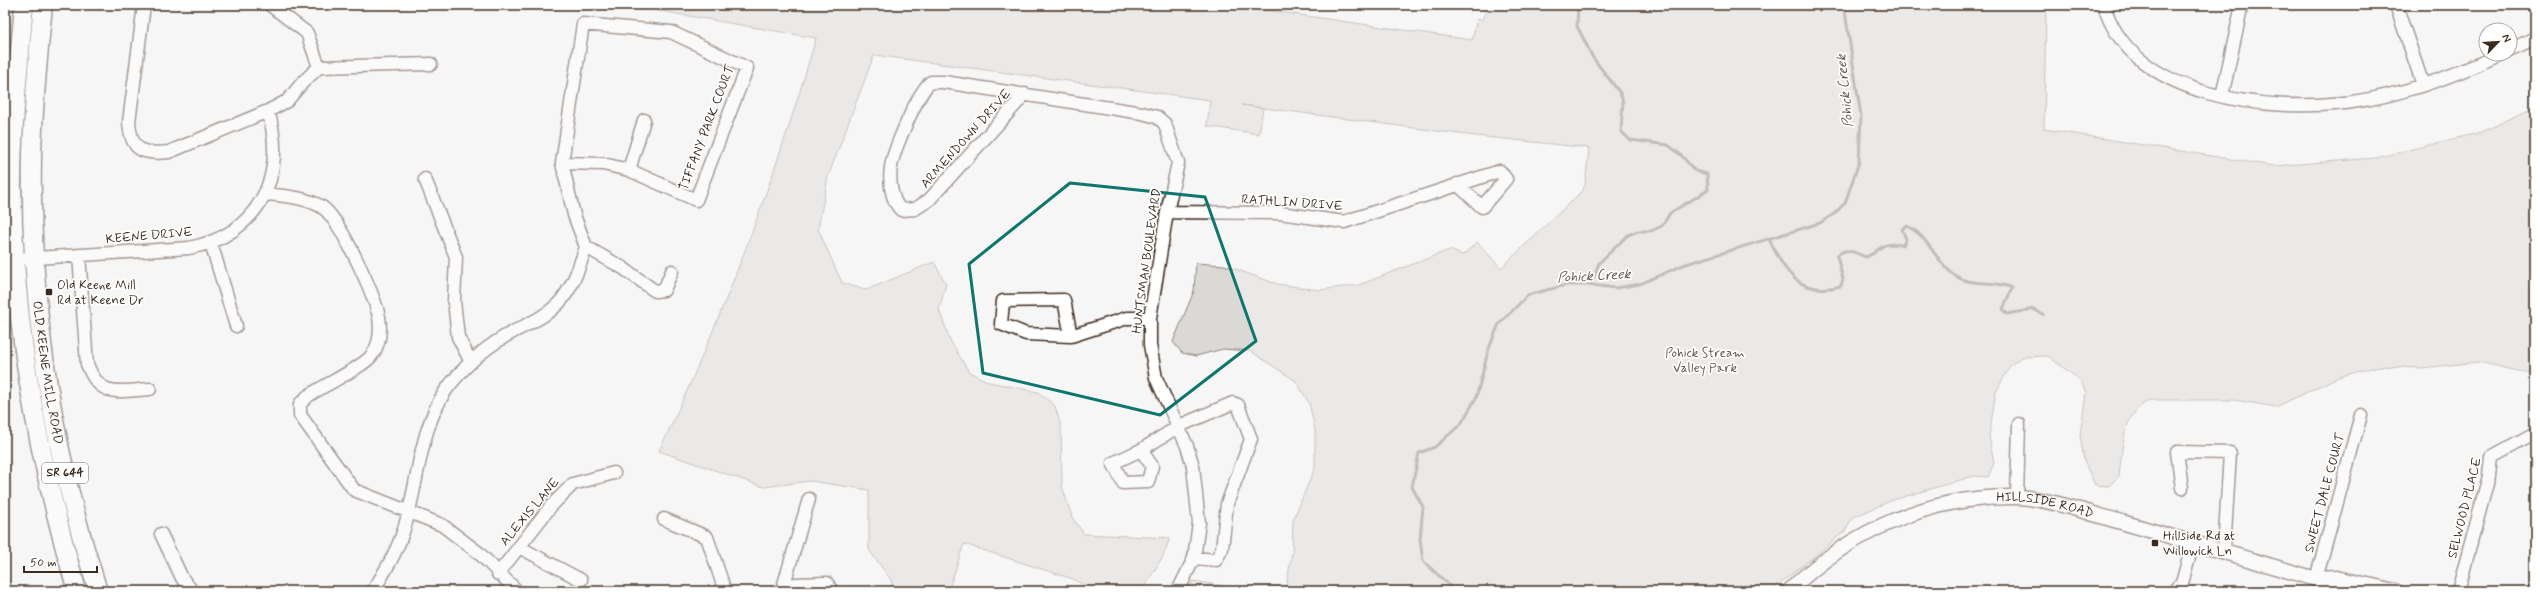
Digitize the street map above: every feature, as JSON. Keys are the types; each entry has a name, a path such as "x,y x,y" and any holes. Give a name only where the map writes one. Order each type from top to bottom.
{"main road":[{"name":"OLD KEENE MILL ROAD","path":"24,5 13,143 10,259 20,318 35,428 49,492 77,591"},
{"name":"OLD KEENE MILL ROAD","path":"43,5 32,156 34,256 39,329 54,427 84,546 98,591"}],"street":[{"path":"144,5 128,122 130,138 135,147 143,151 156,154 169,152 268,111 287,101 302,82 320,67 431,64"},
{"path":"270,5 307,33 320,67"},
{"path":"2104,5 2107,16 2129,50 2157,73 2190,87 2222,96 2262,103 2320,105 2390,95 2423,85 2481,62"},
{"path":"2222,96 2242,5"},
{"path":"2396,5 2423,85"},
{"name":"TIFFANY PARK COURT","path":"562,163 603,164 629,170 696,200 747,68 670,32 583,24 562,163 574,215 586,247"},
{"path":"2518,46 2535,38"},
{"name":"ARMENDOWN DRIVE","path":"1025,94 936,195 923,205 907,211 902,210 894,199 891,168 923,88 936,81 1025,94 1157,117 1165,124 1178,164"},
{"name":"KEENE DRIVE","path":"10,259 34,256 79,255 189,248 211,243 238,228 255,211 266,194 275,140 268,111"},
{"path":"629,170 644,120"},
{"name":"HUNTSMAN BOULEVARD","path":"1178,164 1167,212 1150,318 1150,345 1156,378 1187,446 1196,487 1199,523 1194,558 1178,591"},
{"path":"425,179 456,257 454,301 458,337 471,362"},
{"name":"RATHLIN DRIVE","path":"1167,212 1280,213 1344,222 1456,184"},
{"path":"266,194 309,200 323,208 336,221 379,317 380,338 372,356 308,396 300,404 300,415 354,490 408,513 442,525 474,549 517,591"},
{"path":"211,243 236,326"},
{"path":"373,591 392,558 408,513 429,424 445,392 471,362 503,337 539,319 558,304 577,273 586,247 623,268 655,292 664,290 672,271"},
{"path":"79,255 87,364 92,378 102,388 113,392 150,389"},
{"path":"1071,336 1064,300 1003,301 1001,324 1026,334 1071,336 1127,318 1150,318"},
{"path":"1141,450 1179,426 1236,403 1249,430 1251,439 1227,504 1222,549 1219,557 1213,560 1194,558"},
{"name":"SWEET DALE COURT","path":"2316,579 2361,414"},
{"path":"2017,497 2019,424"},
{"name":"SELWOOD PLACE","path":"2458,591 2489,476 2491,457 2535,433"},
{"path":"2182,488 2177,452 2230,453 2224,552"},
{"name":"ALEXIS LANE","path":"498,574 550,506 572,484 614,473"},
{"name":"HILLSIDE ROAD","path":"1789,591 1806,574 1843,546 1893,520 1943,505 2017,497 2076,509 2224,552 2316,579 2338,591"},
{"path":"782,591 809,499"},
{"path":"664,518 707,537 725,591"},
{"path":"161,534 182,578 192,591"},
{"path":"2175,591 2182,583 2193,543"},
{"path":"519,546 581,580"},
{"name":"HILLSIDE ROAD","path":"2316,579 2336,578 2396,591"},
{"path":"788,591 795,584 827,583 832,591"}],"highlighted area":[{"path":"1070,183 1205,197 1256,341 1160,415 983,373 969,264"}],"green space":[{"name":"Pohick Stream Valley Park","path":"625,5 1231,5 1472,40 1477,19 1482,20 1488,5 2046,5 2044,129 2273,166 2376,158 2482,132 2535,107 2535,375 2479,362 2421,368 2379,366 2338,377 2276,407 2234,400 2150,400 2133,414 2125,433 2119,476 2109,486 2095,485 2084,461 2080,435 2086,393 2081,381 2048,356 2021,357 2010,366 1996,392 1989,436 1994,463 1988,477 1974,476 1890,501 1852,518 1845,531 1771,591 1188,591 1193,581 1237,588 1286,586 1292,553 1293,520 1315,468 1315,429 1309,403 1296,381 1250,351 1223,349 1196,356 1182,353 1173,342 1194,291 1196,263 1224,265 1277,284 1319,290 1359,285 1449,250 1463,255 1477,242 1501,268 1580,193 1585,185 1589,148 1467,135 1242,105 1263,108 1259,134 1207,126 1210,100 874,55 828,177 818,229 842,283 866,290 934,262 946,284 939,310 950,340 969,372 989,382 1038,392 1055,406 1061,426 1062,486 1072,517 1084,534 1170,538 1163,556 1142,591 1095,591 1073,579 964,544 948,591 893,591 891,580 869,550 869,490 811,481 764,487 659,451 705,350 746,248 783,143 816,38"}],"waterway":[{"path":"1578,5 1577,26 1593,58 1620,93 1623,102 1621,131 1630,140 1668,145 1681,155 1695,171 1707,174 1708,190 1670,213 1662,226 1651,231 1638,231 1628,235 1599,263 1591,285"},
{"name":"Pohick Creek","path":"1451,591 1449,585 1423,561 1420,539 1423,507 1412,487 1419,453 1435,447 1461,424 1476,398 1489,348 1499,324 1528,295 1566,285 1591,285 1616,288 1640,284 1683,265 1820,223 1834,214 1845,203 1859,162 1861,116 1844,5"},
{"path":"1769,239 1781,262 1795,279 1804,285 1814,288 1827,288 1841,286 1843,279 1837,256 1840,253 1844,251 1851,251 1866,257 1884,245 1903,245 1906,239 1902,229 1906,226 1920,235 1941,262 1953,274 1967,281 2005,285 2012,288 2003,309 2007,314 2034,309 2043,315"}],"place":[{"name":"Old Keene Mill Rd at Keene Dr","path":"49,292"},
{"name":"Hillside Rd at Willowick Ln","path":"2155,543"}]}
